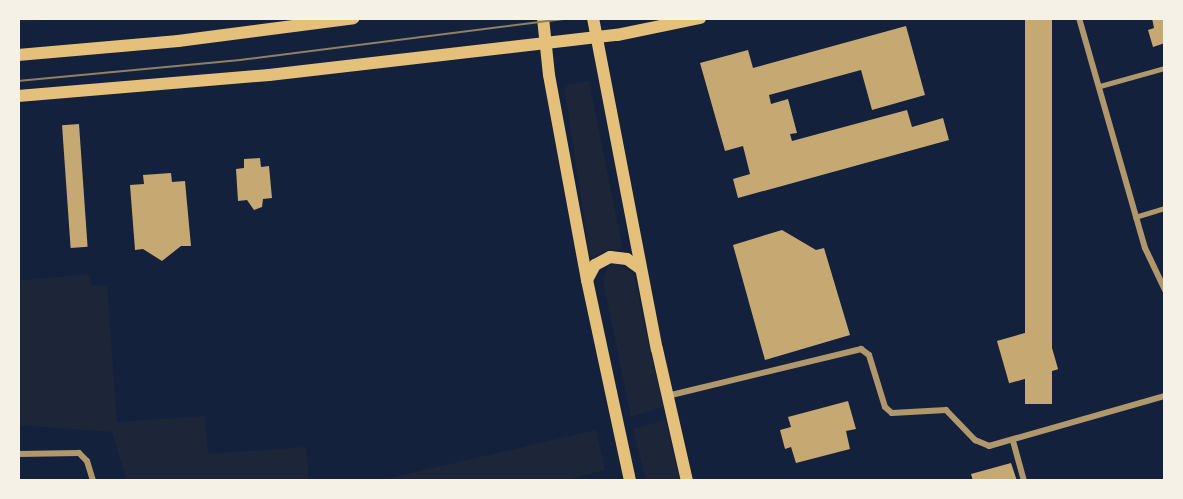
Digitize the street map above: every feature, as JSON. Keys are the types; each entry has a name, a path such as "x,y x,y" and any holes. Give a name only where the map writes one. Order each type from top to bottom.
{"main road":[{"path":"18,55 178,40 354,18"},
{"path":"543,18 545,42 587,280 630,481"},
{"path":"593,18 641,269 687,481"},
{"path":"18,96 269,75 596,37 700,18"},
{"path":"587,280 595,265 610,257 627,259 641,269"}],"street":[{"path":"1080,18 1135,217 1151,265 1165,290"},
{"path":"667,396 861,349 869,355 885,407 892,413 946,410 980,443 994,445 1165,396"},
{"path":"1013,441 1024,481"},
{"path":"18,454 76,452 84,456 93,481"}],"lane":[{"path":"1100,86 1165,68"},
{"path":"1135,217 1165,208"}],"shaded area":[{"path":"18,18 75,18 18,23"},
{"path":"589,81 623,249 609,249 590,258 564,85"},
{"path":"616,264 633,273 663,407 631,417 603,282 608,266"},
{"path":"90,274 91,286 107,285 117,422 205,416 208,454 306,447 309,481 127,481 112,432 18,425 18,281"},
{"path":"665,420 680,481 646,481 633,429"},
{"path":"596,430 605,470 564,481 377,481"}],"building":[{"path":"1025,18 1052,18 1052,404 1025,404"},
{"path":"1152,18 1165,18 1165,43 1153,47 1148,30 1154,28"},
{"path":"906,26 925,95 872,110 861,70 769,95 771,104 788,99 797,133 790,134 792,141 907,110 912,127 943,118 949,140 738,198 733,179 750,174 743,146 725,151 700,63 748,50 753,68"},
{"path":"79,124 88,247 71,248 62,125"},
{"path":"260,158 261,167 269,166 272,198 263,199 262,207 254,210 247,200 238,201 236,169 244,168 244,159"},
{"path":"171,173 172,182 185,181 191,246 181,246 162,261 143,249 135,250 130,185 144,184 143,175"},
{"path":"782,230 816,250 824,248 850,335 765,360 733,245"},
{"path":"1046,327 1058,369 1009,383 997,341"},
{"path":"848,401 856,429 846,431 850,449 796,463 791,447 785,449 780,430 791,427 788,417"},
{"path":"1011,463 1017,481 973,481 971,474"}],"tram line":[{"path":"18,81 240,60 573,18"}]}
